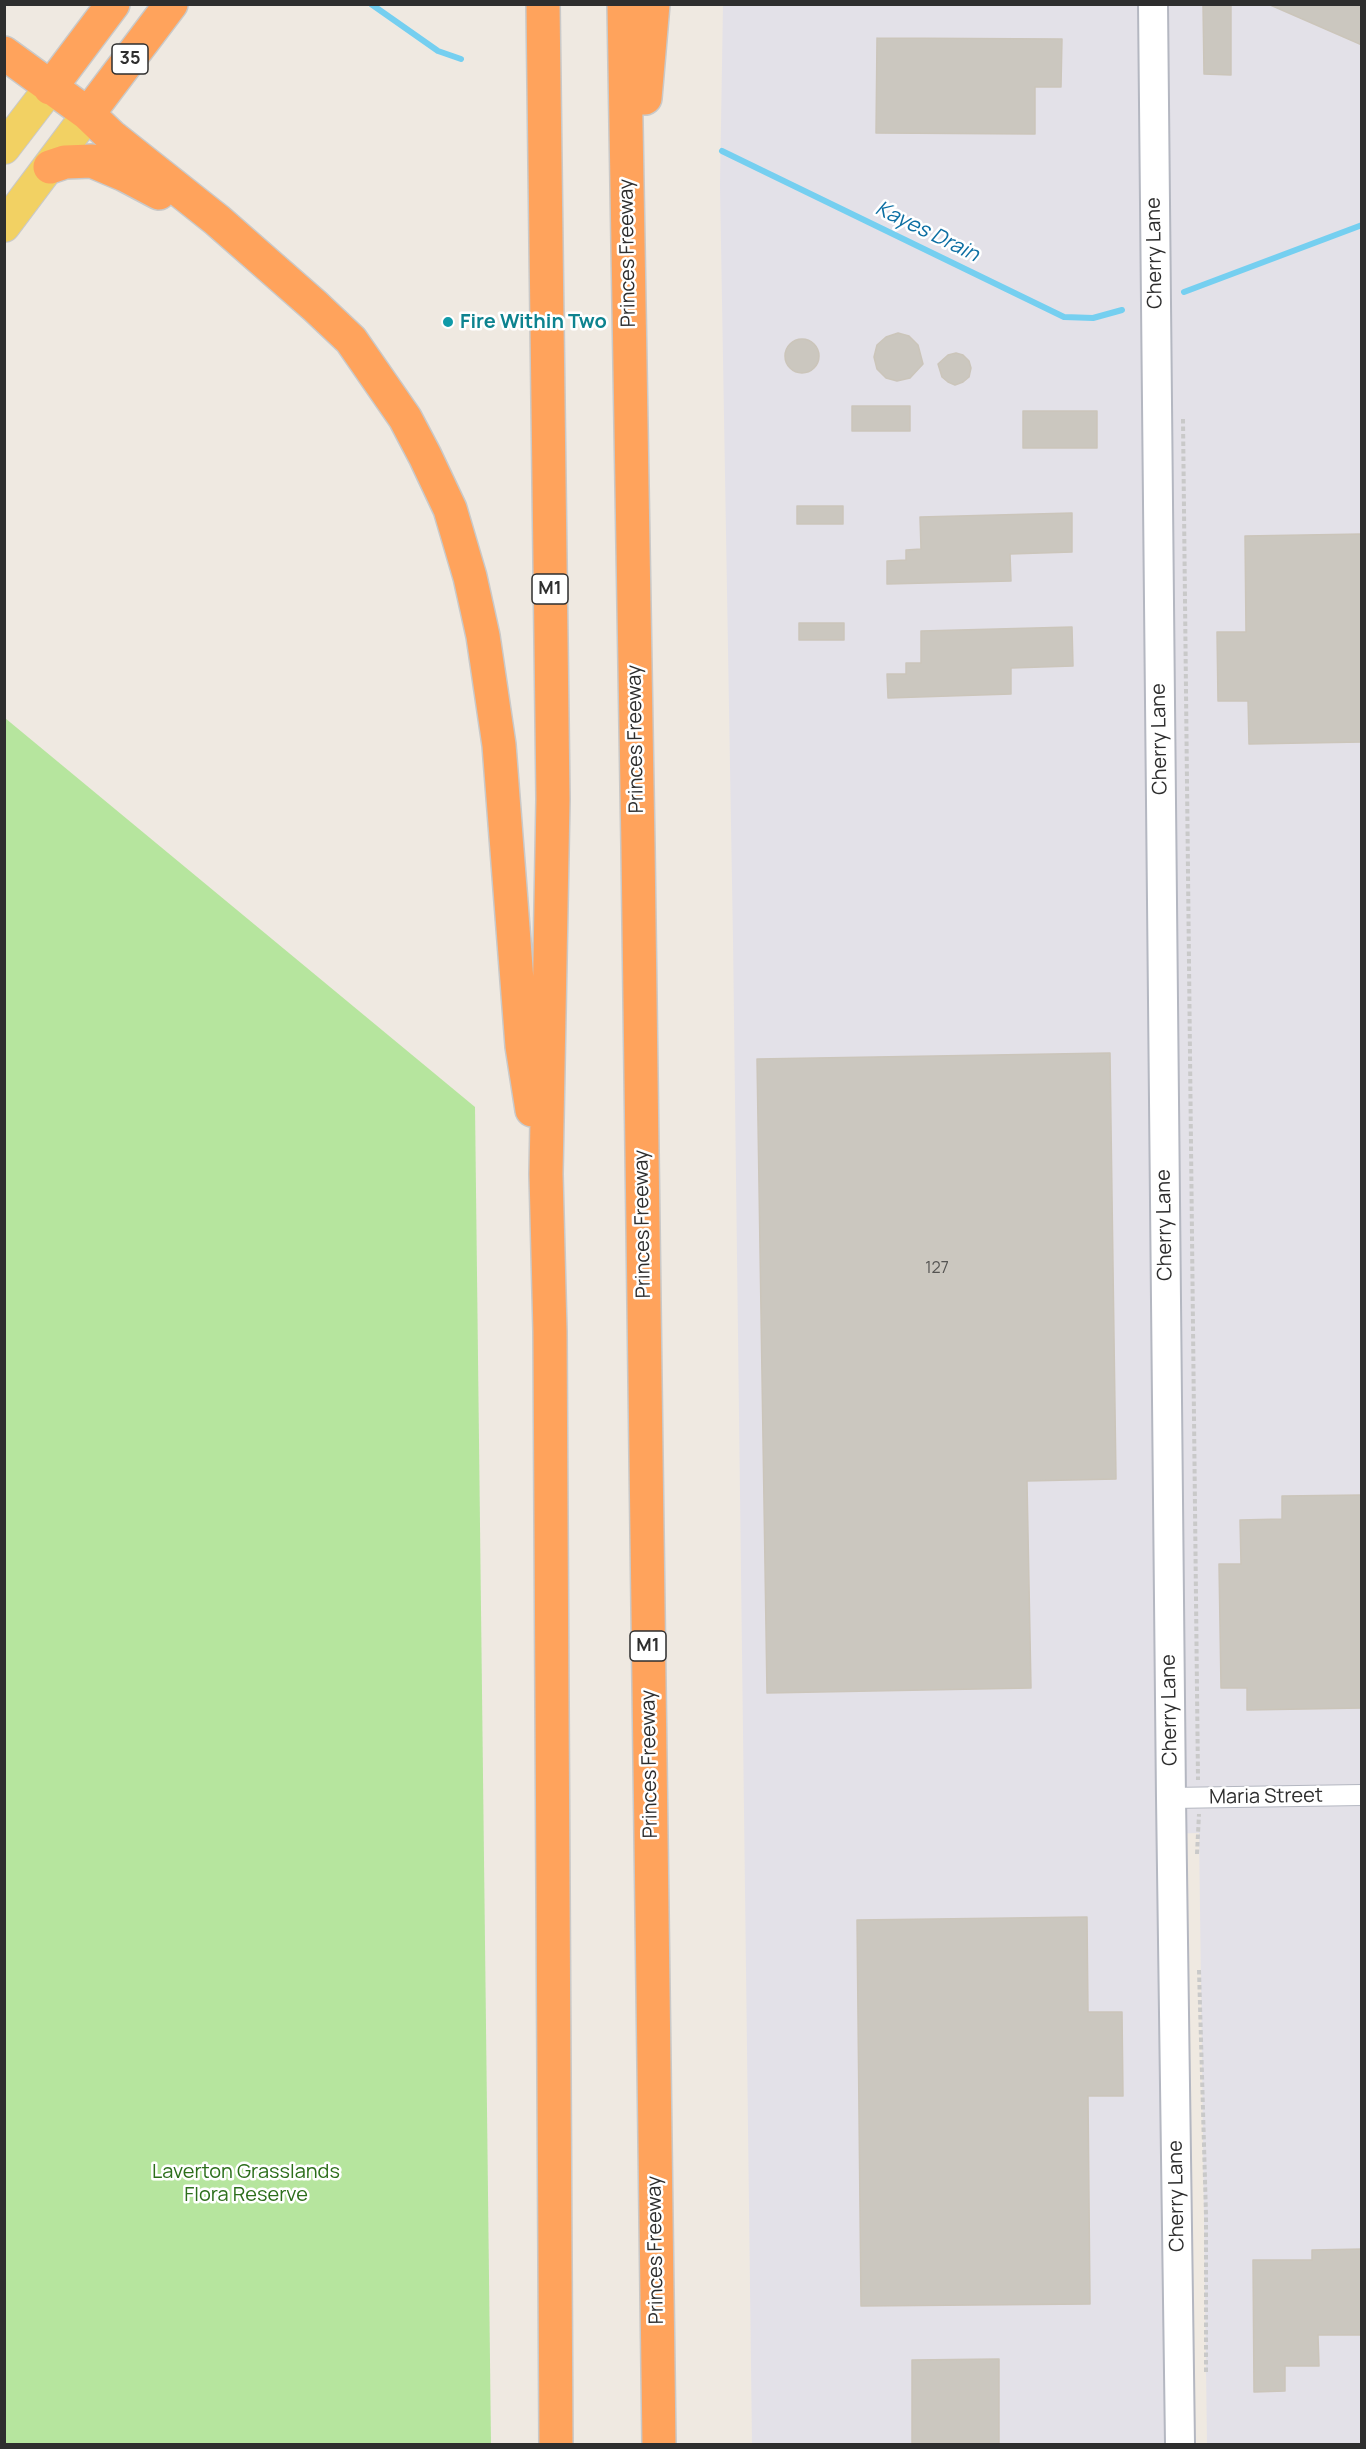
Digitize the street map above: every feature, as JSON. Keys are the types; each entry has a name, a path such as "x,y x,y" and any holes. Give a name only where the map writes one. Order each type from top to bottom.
{"highway":[{"name":"35","path":"50,88 113,4"},
{"name":"35","path":"88,114 171,4"},
{"name":"M1","path":"543,4 553,799 546,1174 550,1332 556,2445"},
{"name":"Princes Freeway","path":"624,4 638,847 658,2445"},
{"path":"638,847 645,83 652,4"},
{"path":"4,53 88,114 111,136 218,220 351,340 405,417 450,509 470,577 483,636 494,704 501,767 522,1046 533,1115 546,1174"},
{"path":"50,167 65,162 92,161 218,220"}],"main road":[{"name":"35","path":"4,147 50,88"},
{"name":"35","path":"4,226 88,114"}],"street":[{"name":"Cherry Lane","path":"1153,4 1184,1798 1180,2445"},
{"name":"Maria Street","path":"1184,1798 1362,1795"}],"path":[{"path":"1183,413 1195,1408 1184,1798 1200,1824 1196,1863"},
{"path":"1199,1970 1206,2215 1206,2372"}],"shaded area":[{"path":"723,5 1361,5 1361,2444 1207,2444 1199,1833 1157,1834 1165,2444 752,2444 733,939 720,185"}],"green space":[{"name":"Laverton Grasslands Flora Reserve","path":"5,718 475,1107 491,2444 5,2444"}],"building":[{"path":"1203,4 1231,4 1231,75 1204,74"},
{"path":"1268,4 1362,4 1362,45"},
{"path":"877,38 1062,39 1061,87 1035,87 1035,134 876,133"},
{"path":"898,333 909,336 918,345 923,364 910,378 897,381 886,378 877,369 874,357 877,345 886,337"},
{"path":"802,339 814,344 819,356 814,368 802,373 790,368 785,356 790,344"},
{"path":"956,353 963,355 969,361 971,368 969,377 955,385 942,377 938,364 948,355"},
{"path":"852,406 910,406 910,431 852,431"},
{"path":"1023,411 1097,411 1097,448 1023,448"},
{"path":"797,506 843,506 843,524 797,524"},
{"path":"1072,513 1072,552 1010,554 1011,581 887,584 887,561 906,560 906,550 921,549 920,517"},
{"path":"1362,534 1362,742 1249,744 1248,701 1218,701 1217,632 1246,632 1245,536"},
{"path":"799,623 844,623 844,640 799,640"},
{"path":"1072,627 1073,666 1011,668 1011,694 888,698 887,674 906,674 906,663 921,663 921,631"},
{"path":"1110,1053 1116,1479 1027,1481 1031,1688 767,1693 757,1059"},
{"path":"1362,1495 1362,1708 1247,1710 1247,1688 1221,1688 1219,1564 1241,1564 1240,1520 1282,1519 1282,1496"},
{"path":"1087,1917 1088,2012 1122,2012 1123,2096 1088,2096 1090,2304 861,2306 857,1920"},
{"path":"1362,2249 1362,2335 1318,2335 1319,2366 1285,2366 1285,2391 1254,2392 1253,2260 1312,2260 1312,2250"},
{"path":"999,2359 999,2445 912,2445 912,2360"}],"waterway":[{"name":"Kayes Drain","path":"371,4 438,51 461,59"},
{"name":"Kayes Drain","path":"722,151 1064,317 1093,318 1122,310"},
{"name":"Kayes Drain","path":"1184,292 1362,225"}],"place":[{"name":"Fire Within Two","path":"448,322"}]}
